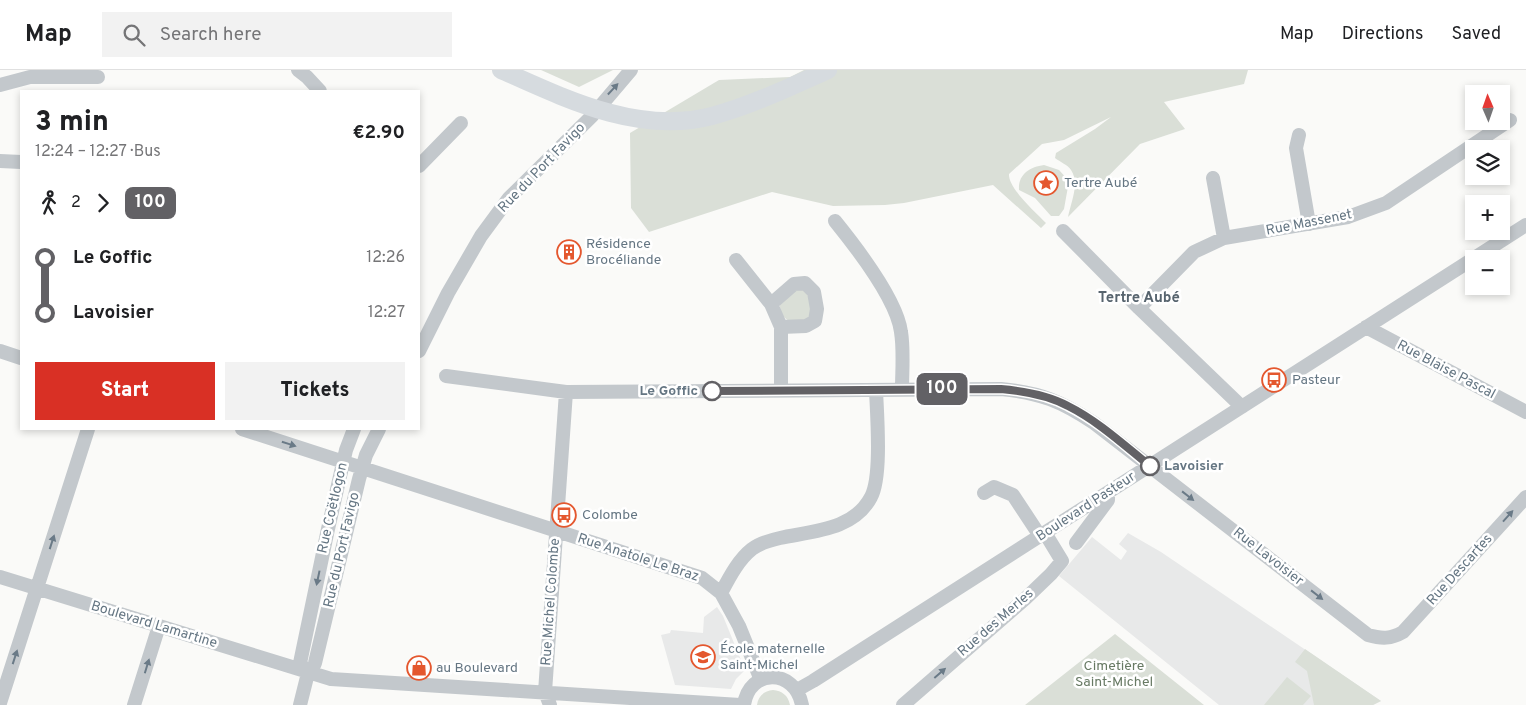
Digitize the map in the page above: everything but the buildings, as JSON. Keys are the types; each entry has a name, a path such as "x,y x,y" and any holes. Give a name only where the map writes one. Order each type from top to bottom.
{"main road":[{"path":"501,70 556,95 596,109 632,118 655,120 687,120 710,116 762,100 828,70"}],"street":[{"path":"298,70 307,76 319,90"},
{"name":"Rue du Port Favigo","path":"420,349 448,292 481,236 509,198 564,144 631,70"},
{"path":"0,85 30,77 98,77"},
{"path":"420,165 461,123"},
{"name":"Rue Massenet","path":"1139,308 1194,252 1224,238 1348,217 1386,202 1495,130"},
{"path":"1299,135 1296,148 1309,224"},
{"path":"0,161 20,162"},
{"path":"1213,178 1224,238"},
{"path":"835,221 873,273 898,316 902,333 902,390"},
{"name":"Boulevard Pasteur","path":"797,690 1526,225"},
{"path":"1063,232 1242,407"},
{"path":"736,260 771,304 781,327 781,390"},
{"path":"771,304 794,284 804,283 814,292 817,309 815,321 806,326 781,327"},
{"name":"Rue Blaise Pascal","path":"1366,328 1526,412"},
{"path":"0,351 20,358"},
{"name":"Rue Lavoisier","path":"446,376 566,392 1001,389 1026,392 1049,398 1068,406 1094,423 1368,635 1377,638 1390,638"},
{"path":"720,593 741,560 752,549 769,541 841,525 859,513 872,496 876,480 876,390"},
{"name":"Rue Michel Colombe","path":"547,698 566,392"},
{"path":"0,703 88,430"},
{"name":"Rue Anatole Le Braz","path":"249,430 264,432 375,473 702,578 720,593 739,626 761,680"},
{"name":"Rue Coëtlogon","path":"308,672 300,663 328,529 347,463 346,450 354,430"},
{"name":"Rue du Port Favigo","path":"300,705 308,672 315,663 359,479 366,455 378,430"},
{"path":"984,493 994,487 1013,495 1042,534"},
{"path":"1076,543 1108,500 1108,493"},
{"name":"Rue Descartes","path":"1390,638 1403,632 1526,496"},
{"name":"Rue des Merles","path":"903,705 1051,574 1062,561 1042,534"},
{"name":"Boulevard Lamartine","path":"0,577 331,679 547,698 740,705"},
{"path":"134,705 159,626"},
{"path":"744,705 749,690 761,680 774,677 787,681 797,690 802,705"}],"shaded area":[{"path":"1128,533 1161,552 1381,701 1373,705 1219,705 1059,576 1092,537 1121,560 1127,551 1119,544"},
{"name":"École maternelle Saint-Michel","path":"717,607 723,616 745,670 736,679 731,689 675,685 661,635 670,633 671,630 703,633 704,617"}],"green space":[{"path":"541,70 613,70 579,87"},
{"path":"804,70 1248,70 1244,84 1164,102 1185,129 1140,144 1068,217 1075,187 1074,175 1070,168 1055,158 1056,153 1111,117 1064,140 1042,144 1009,174 1010,180 1018,193 1046,223 1041,228 993,185 885,205 833,206 772,192 649,232 631,208 630,133 719,80 790,77"},
{"path":"1044,165 1059,170 1069,181 1064,209 1059,216 1051,216 1035,198 1019,190 1019,184 1026,172"},
{"path":"796,288 804,288 811,297 810,316 799,322 789,321 780,309 780,302"},
{"name":"Cimetière Saint-Michel","path":"1115,634 1204,705 1025,705"},
{"path":"1305,649 1381,701 1373,705 1314,705 1307,671 1295,662"},
{"path":"1287,677 1311,696 1303,705 1264,705"},
{"path":"773,690 784,694 790,705 757,705 762,694"}],"bus line":[{"name":"100","path":"712,391 1001,389 1026,392 1049,398 1068,406 1094,423 1150,466"}],"place":[{"name":"Tertre Aubé","path":"1046,183"},
{"name":"Résidence Brocéliande","path":"569,252"},
{"name":"Pasteur","path":"1274,380"},
{"name":"Le Goffic","path":"712,391"},
{"name":"Lavoisier","path":"1150,466"},
{"name":"Colombe","path":"564,515"},
{"name":"École maternelle Saint-Michel","path":"703,657"},
{"name":"au Boulevard","path":"419,668"}],"district":[{"name":"Tertre Aubé","path":"1139,298"}]}
